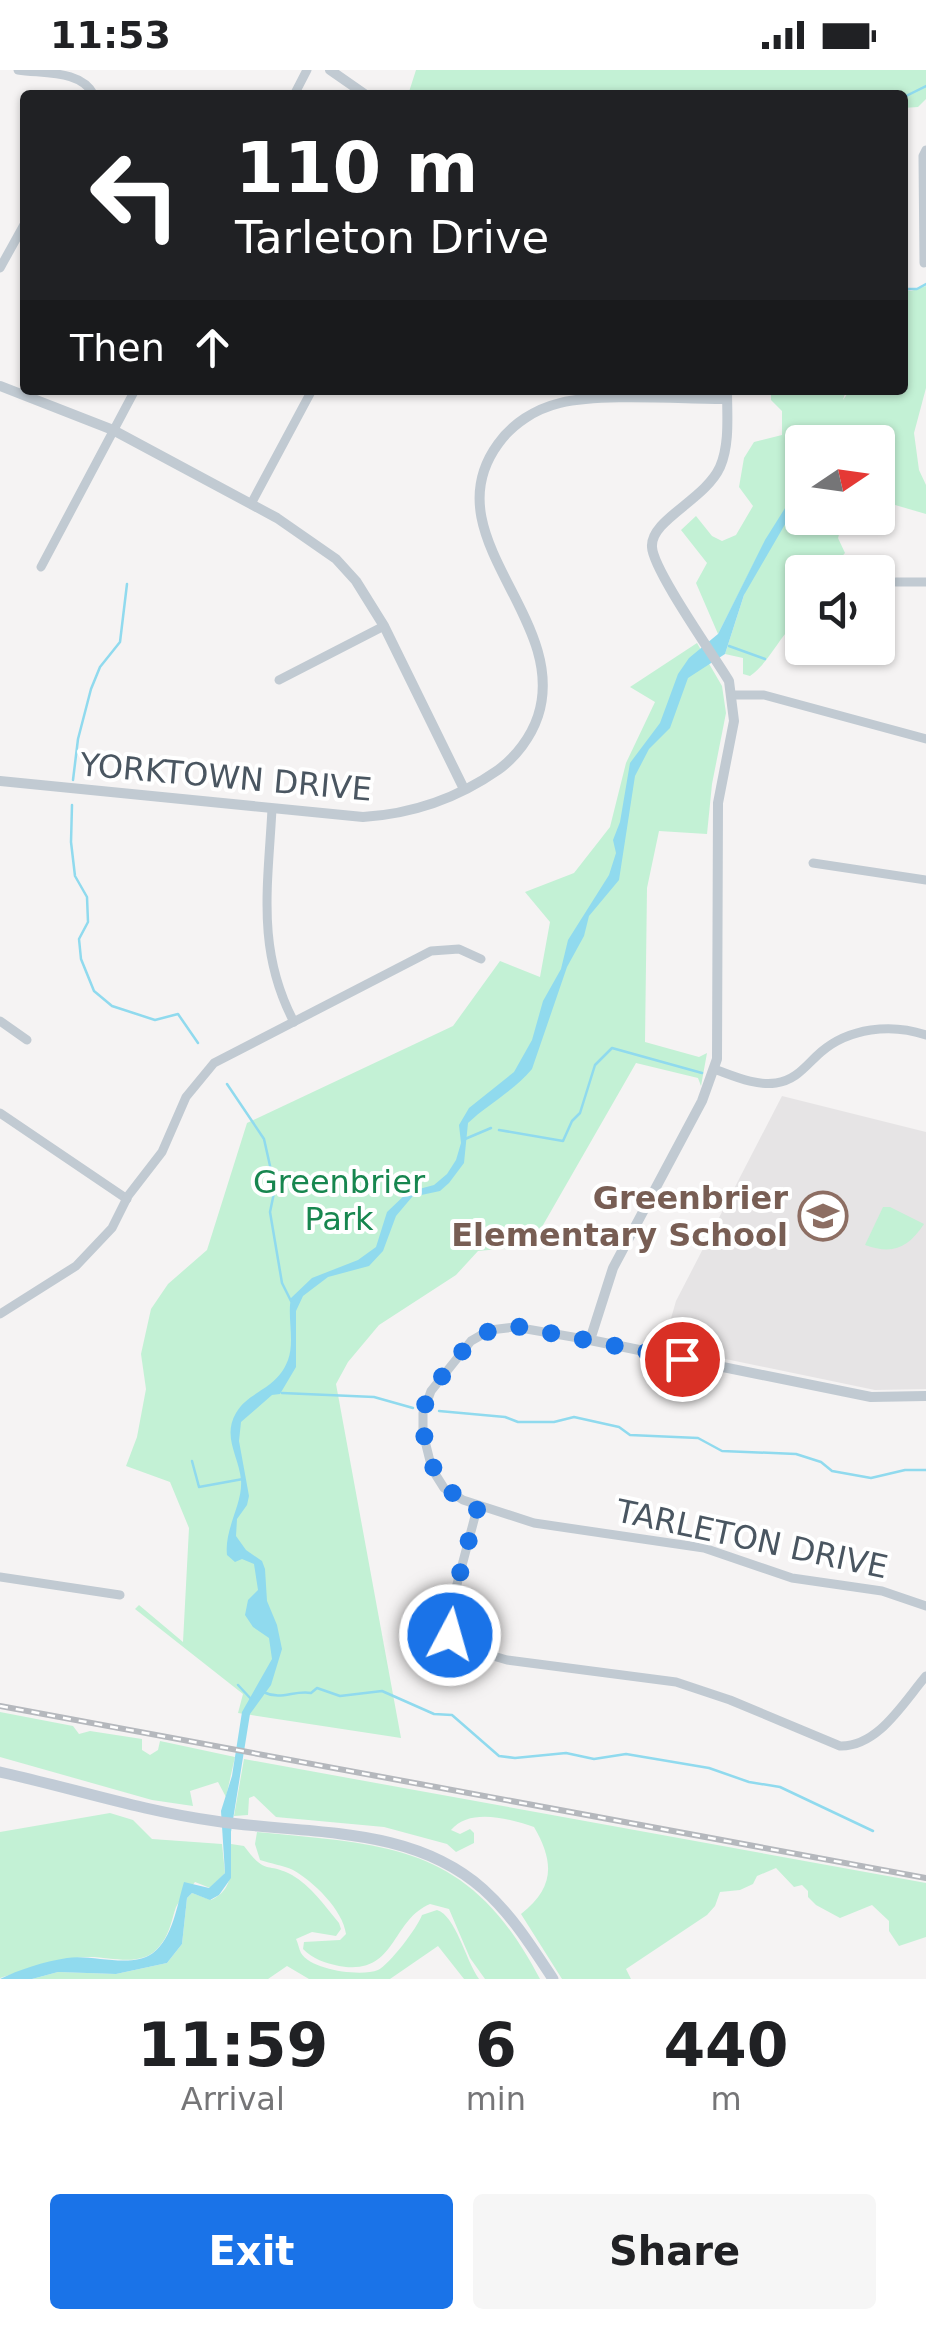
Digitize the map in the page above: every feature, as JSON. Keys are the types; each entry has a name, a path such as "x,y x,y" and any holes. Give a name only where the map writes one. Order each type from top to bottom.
{"main road":[{"path":"0,1772 164,1813 392,1842 443,1861 470,1878 498,1904 551,1979"}],"street":[{"path":"18,70 70,74 87,82 91,90"},
{"path":"330,70 359,90"},
{"path":"924,262 926,150"},
{"path":"0,268 20,232"},
{"path":"23,395 113,430 305,535 336,559 356,581 384,626 464,789"},
{"path":"41,566 132,395"},
{"path":"250,504 309,395"},
{"path":"727,395 725,452 714,478 696,498 662,522 652,543 660,570 726,677 733,695 734,721 718,803 719,1038 714,1069 702,1100 613,1268 590,1340 871,1397 926,1396"},
{"name":"YORKTOWN DRIVE","path":"0,781 363,817 425,806 464,789 518,752 535,724 543,696 544,673 535,638 494,556 480,514 480,486 494,450 524,419 562,402 727,395"},
{"path":"896,582 926,582"},
{"path":"279,680 384,626"},
{"path":"733,695 764,695 926,739"},
{"path":"272,809 267,932 276,978 294,1022"},
{"path":"812,864 926,880"},
{"path":"0,1314 76,1266 112,1228 127,1199 162,1152 186,1098 203,1073 232,1051 431,951 458,949 482,959"},
{"path":"0,1021 27,1040"},
{"path":"714,1069 754,1082 773,1083 798,1074 832,1044 857,1033 888,1029 926,1036"},
{"path":"0,1113 127,1199"},
{"name":"TARLETON DRIVE","path":"590,1340 515,1326 490,1330 465,1347 431,1391 422,1424 432,1469 452,1494 478,1506 550,1526 704,1548 792,1578 882,1591 926,1606"},
{"path":"478,1506 447,1622 454,1641 466,1651 676,1682 840,1746 871,1738 926,1676"},
{"path":"0,1577 120,1595"}],"shaded area":[{"name":"Greenbrier Elementary School","path":"782,1096 926,1132 926,1389 875,1390 663,1346 676,1301"}],"green space":[{"path":"416,70 926,70 926,99 918,107 908,108 908,90 410,90"},
{"path":"926,286 926,388 914,433 919,470 926,485 926,514 895,505 895,425 785,425 785,535 839,535 845,553 785,555 785,635 758,669 750,676 743,674 743,658 725,654 755,561 718,634 696,583 707,563 681,530 696,516 712,536 722,541 736,535 753,506 739,487 744,458 754,442 782,435 782,411 771,395 844,395 843,400 846,395 908,395 908,291"},
{"name":"Greenbrier Park","path":"697,643 722,686 726,713 707,834 659,831 647,888 645,1042 699,1057 707,1053 701,1086 698,1078 636,1063 531,1246 478,1251 456,1275 379,1325 348,1362 336,1384 401,1738 238,1713 243,1694 135,1609 139,1605 183,1642 189,1528 170,1482 126,1466 137,1437 146,1389 141,1354 151,1309 168,1284 207,1250 247,1123 453,1026 500,961 540,977 550,922 525,892 574,873 610,827 626,763 655,702 630,687"},
{"path":"883,1207 924,1224 899,1247 865,1245"},
{"path":"0,1712 73,1726 79,1734 90,1731 142,1739 142,1750 150,1755 158,1750 160,1741 235,1757 226,1797 218,1782 190,1791 193,1806 152,1800 0,1757"},
{"path":"244,1759 926,1883 926,1937 899,1946 889,1931 889,1921 872,1905 840,1918 816,1905 802,1885 794,1887 776,1868 757,1876 753,1884 740,1890 720,1892 707,1915 626,1969 631,1979 562,1979 521,1914 540,1895 548,1874 545,1852 534,1827 491,1817 469,1819 451,1830 460,1834 470,1829 474,1843 456,1852 447,1844 384,1827 276,1817 254,1796 249,1798 248,1815 234,1816"},
{"path":"110,1813 133,1820 152,1839 222,1844 225,1873 210,1888 195,1882 176,1907 164,1939 150,1955 125,1960 67,1959 0,1978 0,1832"},
{"path":"257,1832 388,1849 423,1860 456,1877 485,1901 513,1935 540,1979 485,1979 470,1958 449,1909 430,1904 407,1922 383,1955 372,1963 339,1966 315,1958 303,1949 304,1942 340,1940 346,1934 344,1925 326,1897 309,1881 289,1868 260,1860 255,1844"},
{"path":"231,1844 244,1846 262,1865 299,1880 339,1923 341,1929 336,1936 312,1932 296,1939 301,1953 315,1964 349,1972 378,1970 403,1945 422,1915 437,1910 450,1920 479,1979 464,1979 438,1946 390,1979 309,1979 287,1966 268,1979 32,1979 58,1972 116,1974 167,1963 182,1944 187,1898 192,1893 211,1900 225,1889 231,1869"}],"water":[{"path":"785,508 785,524 744,595 725,654 688,678 670,728 649,749 635,776 619,880 589,916 532,1069 468,1123 464,1163 440,1191 412,1197 396,1216 383,1251 369,1266 328,1277 303,1296 296,1311 296,1367 280,1394 272,1395 241,1422 239,1441 249,1496 237,1519 236,1536 246,1550 262,1561 267,1601 282,1649 271,1685 250,1714 231,1832 231,1878 219,1895 210,1900 192,1893 187,1898 182,1944 167,1963 116,1974 58,1972 32,1979 0,1979 67,1958 144,1958 165,1939 184,1882 209,1888 225,1873 221,1811 232,1776 242,1712 272,1659 269,1638 253,1627 245,1615 248,1600 258,1590 254,1564 242,1559 235,1562 227,1555 241,1489 231,1438 232,1422 241,1405 277,1378 288,1360 291,1298 312,1278 358,1260 376,1247 387,1212 408,1192 434,1185 447,1174 461,1143 459,1125 469,1108 514,1072 532,1040 543,1001 561,969 568,940 609,875 630,763 660,723 678,674 689,658 718,634"}],"waterway":[{"path":"908,95 926,86"},
{"path":"908,289 926,284"},
{"path":"73,780 78,739 91,689 100,667 120,642 127,584"},
{"path":"729,646 765,659"},
{"path":"72,805 75,876 87,897 88,922 79,939 81,959 94,991 112,1006 155,1020 178,1014 198,1043"},
{"path":"499,1130 563,1141 580,1113 595,1065 612,1048 702,1073"},
{"path":"227,1084 264,1139 275,1188 270,1212 282,1283 291,1301"},
{"path":"465,1139 491,1128"},
{"path":"282,1393 374,1397 413,1408"},
{"path":"439,1411 505,1417 518,1422 554,1422 574,1417 619,1427 630,1435 698,1438 722,1451 796,1454 821,1462 832,1471 871,1478 905,1470 926,1470"},
{"path":"192,1461 199,1487 243,1479"},
{"path":"238,1685 251,1699"},
{"path":"263,1692 311,1693 317,1688 340,1696 382,1691 434,1714 452,1715 499,1756 566,1753 594,1759 626,1754 709,1768 749,1782 780,1787 873,1831"}],"railway":[{"path":"0,1706 926,1878"}],"place":[{"name":"Greenbrier Elementary School","path":"823,1216"}],"route":[{"path":"450,1635 447,1622 478,1506 452,1494 438,1480 422,1424 431,1391 465,1347 480,1334 515,1326 682,1359"}]}
